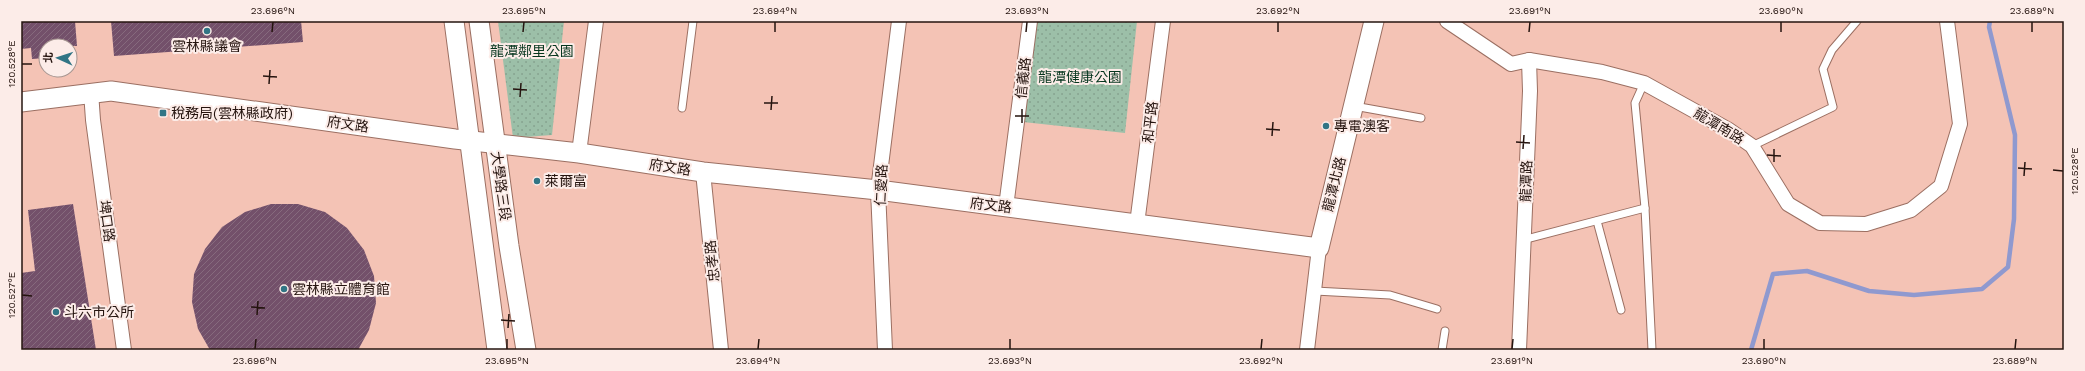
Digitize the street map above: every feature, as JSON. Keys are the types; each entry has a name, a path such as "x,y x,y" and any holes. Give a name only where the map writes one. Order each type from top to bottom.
{"street":[{"name":"大學路三段","path":"454,21 496,350"},
{"name":"大學路三段","path":"479,21 495,143 526,350"},
{"path":"579,153 596,21"},
{"name":"仁愛路","path":"885,350 878,190 899,21"},
{"name":"信義路","path":"1006,207 1030,21"},
{"name":"和平路","path":"1137,224 1163,21"},
{"name":"龍潭北路","path":"1307,350 1319,248 1374,21"},
{"path":"1447,21 1511,64 1529,60"},
{"name":"龍潭南路","path":"1529,60 1602,72 1644,83 1729,130 1752,146 1788,204 1820,223 1866,224 1911,210 1941,186 1960,124 1947,21"},
{"name":"龍潭路","path":"1519,350 1530,91 1529,60"},
{"name":"府文路","path":"21,102 91,92 111,91 468,140 579,153 703,172 878,190 1319,248"},
{"name":"埤口路","path":"91,92 93,120 124,350"},
{"name":"忠孝路","path":"703,172 721,350"}],"lane":[{"path":"682,108 693,21"},
{"path":"1752,146 1833,107 1823,69 1832,50 1857,21"},
{"path":"1644,83 1635,103 1645,208 1652,350"},
{"path":"1353,106 1421,118"},
{"path":"1523,240 1645,208"},
{"path":"1597,221 1621,310"},
{"path":"1315,291 1390,295 1437,309"},
{"path":"1442,350 1445,331"}],"green space":[{"name":"龍潭鄰里公園","path":"498,21 564,21 552,135 513,138"},
{"name":"龍潭健康公園","path":"1035,21 1137,21 1125,133 1023,122"}],"building":[{"path":"21,21 75,21 76,38 38,38 38,59 32,59 31,48 21,49"},
{"name":"雲林縣議會","path":"111,21 301,21 303,42 114,56"},
{"name":"斗六市公所","path":"73,204 96,350 21,350 21,273 35,271 28,210"},
{"name":"雲林縣立體育館","path":"271,204 298,204 325,212 347,228 364,250 374,276 376,303 369,330 358,350 210,350 198,329 192,302 194,274 205,249 222,227 245,212"}],"waterway":[{"path":"1751,350 1773,274 1807,271 1869,291 1914,295 1982,289 2008,267 2014,219 2015,135 1989,27 1990,21"}],"place":[{"name":"雲林縣議會","path":"207,31"},
{"name":"稅務局(雲林縣政府)","path":"163,113"},
{"name":"專電澳客","path":"1326,126"},
{"name":"萊爾富","path":"537,181"},
{"name":"雲林縣立體育館","path":"284,289"},
{"name":"斗六市公所","path":"56,312"}]}
